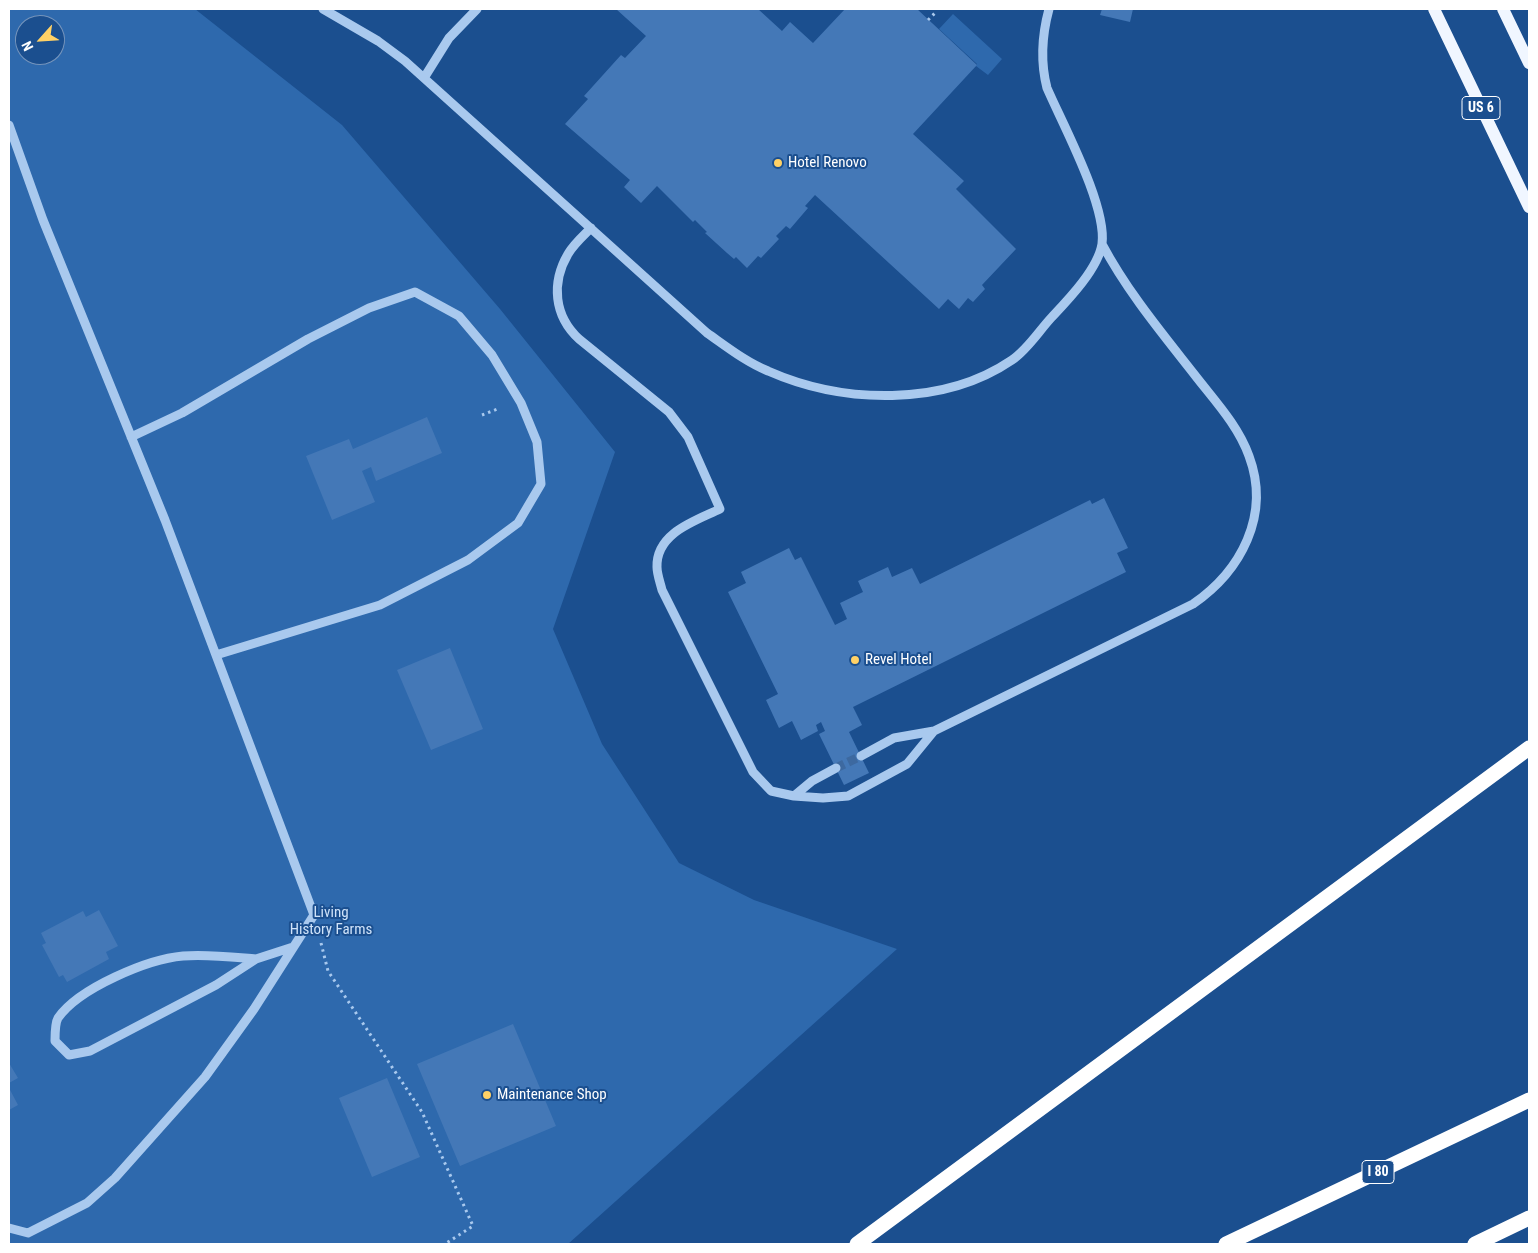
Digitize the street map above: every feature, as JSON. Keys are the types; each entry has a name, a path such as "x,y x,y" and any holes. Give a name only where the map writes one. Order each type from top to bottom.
{"highway":[{"path":"857,1244 1529,748"},
{"name":"I 80","path":"1226,1244 1529,1100"},
{"path":"1475,1244 1529,1218"}],"main road":[{"name":"US 6","path":"1434,9 1529,207"},
{"path":"1503,9 1529,63"}],"lane":[{"path":"323,9 378,41 424,78 707,333 740,356 768,371 802,383 883,396 930,393 957,387 984,376 1014,359 1071,297 1092,267 1102,244"},
{"path":"424,78 449,38 477,9"},
{"path":"861,756 894,738 934,731 1193,604 1227,576 1240,557 1252,527 1256,485 1250,457 1234,425 1122,280 1102,244 1097,202 1047,88 1043,72 1043,36 1049,9"},
{"path":"9,125 43,220 131,437 314,915 254,1009 205,1077 115,1178 87,1203 28,1233 9,1228"},
{"path":"591,228 568,253 561,271 557,286 560,314 579,339 669,412 688,437 698,457 720,509 674,533 666,541 658,555 657,565 662,590 754,772 771,791 794,796 823,798 848,796 907,764 934,731"},
{"path":"131,437 182,413 308,339 369,308 415,292 458,316 492,355 521,403 537,442 541,484 518,523 468,560 380,605 216,655"},
{"path":"794,796 812,781 836,768"},
{"path":"256,959 182,956 143,965 78,999 57,1019 55,1041 69,1055 90,1051 216,985 256,959 293,947"}],"path":[{"path":"928,20 936,12"},
{"path":"314,915 328,971 422,1112 473,1226 445,1244"}],"green space":[{"name":"Living History Farms","path":"9,9 195,9 342,125 500,309 615,452 553,629 602,744 679,863 754,900 897,949 568,1244 9,1244"},
{"path":"953,14 1002,59 988,75 976,66 977,64 939,29"}],"building":[{"name":"Hotel Renovo","path":"616,9 758,9 782,31 790,22 813,43 845,9 917,9 977,65 913,134 964,181 956,189 1016,249 982,285 985,289 973,302 968,298 959,309 948,299 939,309 815,195 805,206 808,208 790,229 786,226 776,236 779,239 761,258 758,256 747,268 705,233 707,232 695,220 693,222 657,186 641,203 624,187 630,180 565,124 588,99 584,96 621,55 625,58 646,36"},
{"path":"1102,9 1133,9 1130,22 1100,15"},
{"path":"427,417 442,453 376,481 371,467 362,471 375,502 332,520 306,456 349,439 353,449"},
{"name":"Revel Hotel","path":"1104,498 1128,548 1117,553 1126,572 853,707 862,725 849,732 869,773 844,785 819,734 825,731 821,722 816,725 818,731 801,740 792,721 779,728 766,700 778,694 728,592 746,583 741,572 789,548 795,560 801,557 835,625 847,619 840,603 863,592 858,581 888,567 892,577 912,568 920,584 1090,500 1092,504"},
{"path":"450,648 483,729 431,750 397,670"},
{"path":"99,910 118,946 106,952 109,959 67,982 63,975 59,977 42,945 46,943 41,933 83,911 86,917"},
{"name":"Maintenance Shop","path":"513,1024 556,1126 460,1166 417,1064"},
{"path":"9,1063 18,1078 9,1083"},
{"path":"387,1078 420,1157 372,1177 339,1098"},
{"path":"9,1088 18,1105 9,1110"}],"tunnel":[{"path":"836,768 861,756"}],"place":[{"name":"Hotel Renovo","path":"778,163"},
{"name":"Revel Hotel","path":"855,660"},
{"name":"Maintenance Shop","path":"487,1095"}]}
